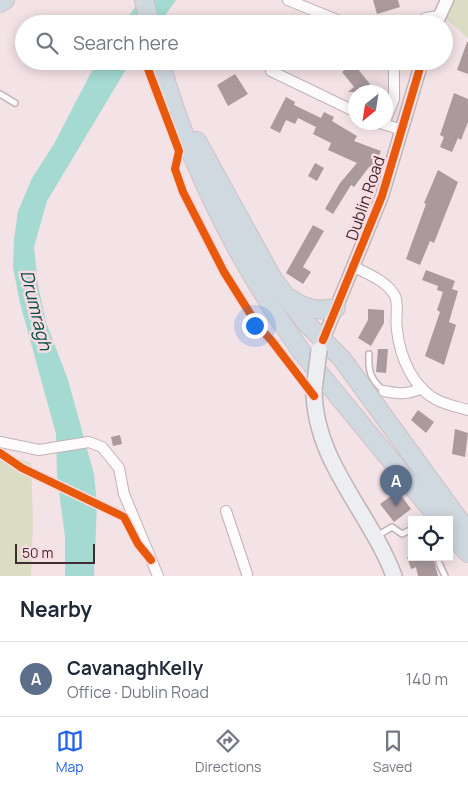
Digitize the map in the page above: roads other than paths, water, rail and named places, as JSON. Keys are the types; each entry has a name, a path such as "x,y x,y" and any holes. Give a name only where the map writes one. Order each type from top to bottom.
{"highway":[{"path":"0,3 5,0"},
{"path":"144,0 148,15"},
{"path":"162,70 184,137 214,206 284,327 301,351 437,516"},
{"path":"168,88 273,279 321,345 342,359 468,532"},
{"path":"284,294 305,309 317,311 336,308"},
{"path":"453,535 468,553"}],"main road":[{"path":"321,345 314,390 317,421 327,452 376,537 394,576"}],"street":[{"path":"288,0 325,15"},
{"path":"440,15 447,0"},
{"path":"393,101 394,70"},
{"name":"Dublin Road","path":"321,345 382,196 419,70"},
{"path":"271,71 348,108"},
{"path":"393,126 402,130"},
{"path":"354,267 381,281 395,296 396,330 411,376 437,400 468,410"},
{"path":"384,391 402,395 410,394 422,388"},
{"path":"0,442 38,450 89,442 102,447 119,468 124,494 158,576"},
{"path":"226,511 246,575"}],"lane":[{"path":"0,94 15,103"},
{"path":"369,354 370,375 384,391"},
{"path":"376,537 392,527 402,534 408,531"},
{"path":"438,563 444,576"}],"water":[{"path":"140,0 176,0 165,15 129,15"},
{"name":"Drumragh","path":"92,70 126,70 47,201 34,247 38,285 46,322 68,380 94,474 97,504 94,576 65,576 65,537 57,476 56,434 20,303 13,268 14,239 18,211 32,178 54,144"}],"place":[{"name":"CavanaghKelly","path":"396,506"}]}
